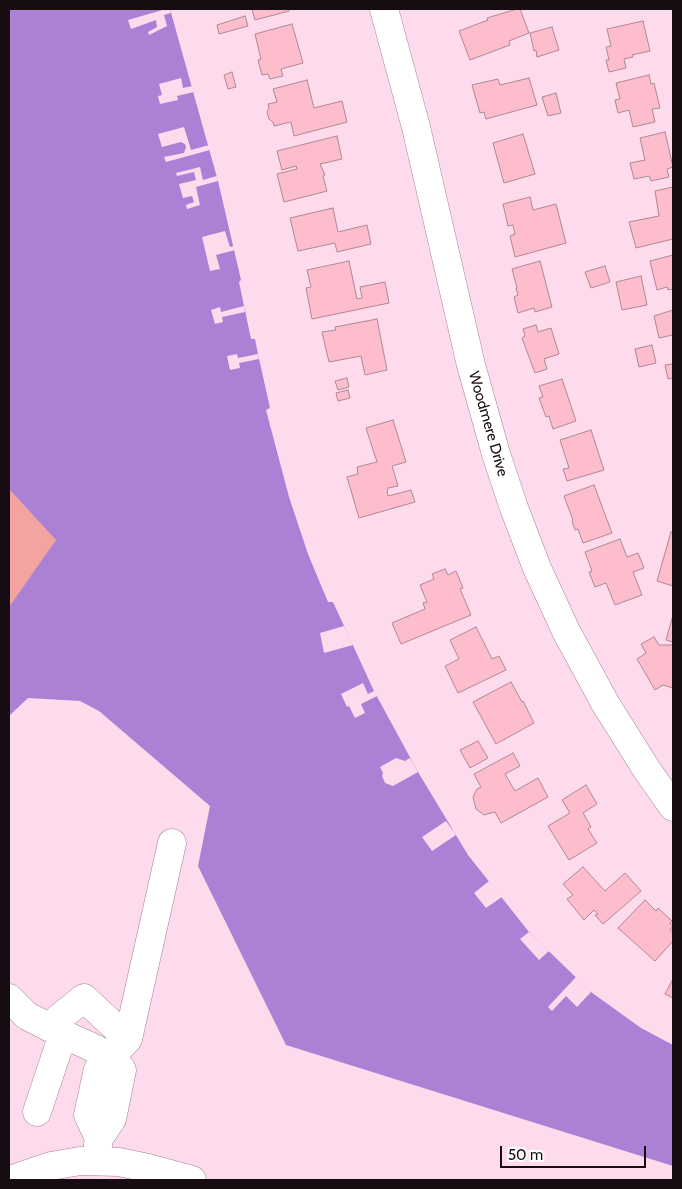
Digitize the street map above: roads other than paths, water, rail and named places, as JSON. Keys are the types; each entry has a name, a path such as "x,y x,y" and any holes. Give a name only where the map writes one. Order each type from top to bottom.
{"street":[{"name":"Woodmere Drive","path":"384,9 416,127 471,365 496,454 514,508 566,631 605,704 673,807"},
{"path":"10,1180 51,1166 80,1161 98,1150 112,1119 122,1070 120,1048 172,843"},
{"path":"9,998 27,1016 56,1031 120,1048"},
{"path":"37,1112 56,1031 84,998 120,1048"},
{"path":"98,1150 119,1162 147,1174 192,1180"}]}
